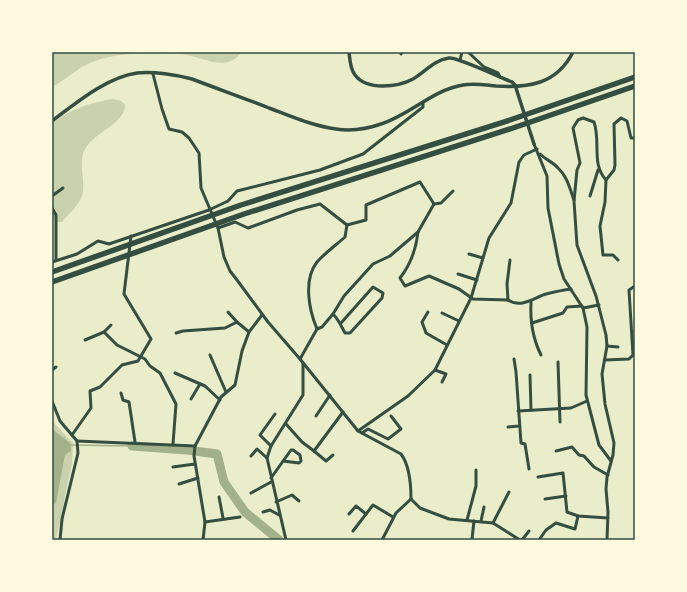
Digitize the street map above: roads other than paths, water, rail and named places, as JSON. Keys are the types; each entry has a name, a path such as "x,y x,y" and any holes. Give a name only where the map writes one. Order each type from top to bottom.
{"highway":[{"path":"52,272 241,205 612,86 635,77"},
{"path":"52,282 99,264 244,214 513,128 635,86"}],"street":[{"path":"350,52 352,68 355,75 369,84 381,85 403,83 413,79 436,62 451,58 460,60 512,82 515,85 534,144 547,176 548,208 559,264 564,279 583,307 587,328 587,401 599,445 611,461"},
{"path":"460,60 463,52"},
{"path":"468,52 484,67 498,73 500,77"},
{"path":"52,121 96,90 115,80 138,73 172,74 192,79 314,124 337,129 358,129 381,124 450,88 463,84 515,85 544,82 552,78 565,67 573,52"},
{"path":"154,74 162,109 169,129 182,132 189,138 198,153 201,188 209,210 218,228 224,257 230,271 262,315 330,395 358,431 401,454 405,459 411,485 411,499 420,508 449,519 493,523 503,527 521,540 529,531"},
{"path":"52,208 56,215 54,261 77,254 98,241 109,244 209,210 228,201 237,191 320,170 363,154 423,107 423,102"},
{"path":"590,196 598,170 597,129 594,122 584,118 578,120 573,128 580,163 577,170 574,201 577,245 598,305 606,335 607,346 602,374 605,404 614,443 606,489 608,518 607,540"},
{"path":"618,260 613,255 603,255 600,226 605,202 606,180 614,170 615,165 614,124 617,120 621,118 626,121 631,138 635,138"},
{"path":"538,151 546,160 558,167 564,175 574,201"},
{"path":"358,431 408,396 435,370 471,298 492,232 511,203 519,162 524,155 538,151"},
{"path":"598,170 606,180"},
{"path":"347,225 366,220 366,205 420,182 434,204"},
{"path":"52,196 63,188"},
{"path":"434,204 441,203 452,191"},
{"path":"218,228 235,222 242,227 248,228 297,210 320,204 347,225"},
{"path":"300,359 316,329 322,327 333,314 344,296 373,264 390,256 418,232 434,204"},
{"path":"316,329 308,304 313,270 321,258 345,237 347,225"},
{"path":"418,232 417,245 410,265 400,278 402,283 407,286 429,276 459,289 473,299 508,300 511,302 531,302 545,294 571,289"},
{"path":"72,435 91,408 90,391 100,387 122,365 138,361 151,339 124,294 131,236"},
{"path":"469,254 483,258"},
{"path":"508,300 507,284 510,260"},
{"path":"458,274 477,280"},
{"path":"333,314 341,323 345,333 350,333 382,298 383,293 373,286 341,323"},
{"path":"605,360 629,359 633,355 634,340 629,290 635,286"},
{"path":"531,302 532,323 541,355"},
{"path":"532,323 563,313 567,307 598,305"},
{"path":"228,312 249,332"},
{"path":"428,312 422,322 426,333 447,345"},
{"path":"442,313 459,321"},
{"path":"203,540 205,522 195,464 195,446 220,400 226,392 235,385 242,351 249,332 262,315"},
{"path":"176,333 183,331 225,328 237,322"},
{"path":"85,340 104,332 111,325"},
{"path":"104,332 117,345 140,357 160,373 175,400 173,444"},
{"path":"607,346 618,347"},
{"path":"210,355 226,392"},
{"path":"514,360 521,443 525,444 529,468"},
{"path":"558,362 560,422"},
{"path":"266,458 271,446 286,424 302,395 303,363"},
{"path":"52,370 56,367"},
{"path":"435,370 446,374 442,382"},
{"path":"175,373 200,384 220,400"},
{"path":"530,375 531,410"},
{"path":"191,399 200,384"},
{"path":"122,393 123,400 129,402 135,442"},
{"path":"316,416 330,395"},
{"path":"52,401 60,421 77,442 78,453 62,519 60,540"},
{"path":"518,411 571,408 587,401"},
{"path":"314,451 343,412"},
{"path":"271,446 260,435 275,414"},
{"path":"362,433 368,429 388,438 401,429 391,416"},
{"path":"286,424 302,442 326,461 333,454"},
{"path":"508,427 519,426"},
{"path":"77,442 135,442 195,446"},
{"path":"556,451 572,447 579,455 584,456 594,467 608,475"},
{"path":"251,456 257,449 266,458 286,540"},
{"path":"270,478 291,450 300,455 301,461 299,463 283,461"},
{"path":"173,467 195,464"},
{"path":"468,520 476,486 476,470"},
{"path":"538,477 563,474 567,512 578,516 608,518"},
{"path":"179,484 198,478"},
{"path":"251,493 271,482"},
{"path":"493,523 509,492"},
{"path":"276,502 292,495 300,501"},
{"path":"544,499 566,496"},
{"path":"219,497 223,518"},
{"path":"382,540 393,517 403,505 411,499"},
{"path":"353,531 373,505 393,517"},
{"path":"349,514 356,506 366,514"},
{"path":"481,521 484,507"},
{"path":"263,512 270,510 279,516"},
{"path":"539,540 546,530 556,523 575,529 578,516"},
{"path":"205,522 223,518 240,517"},
{"path":"472,539 474,521"}],"waterway":[{"path":"70,445 132,446"},
{"path":"132,446 217,454 224,482 245,512 279,540"}]}
